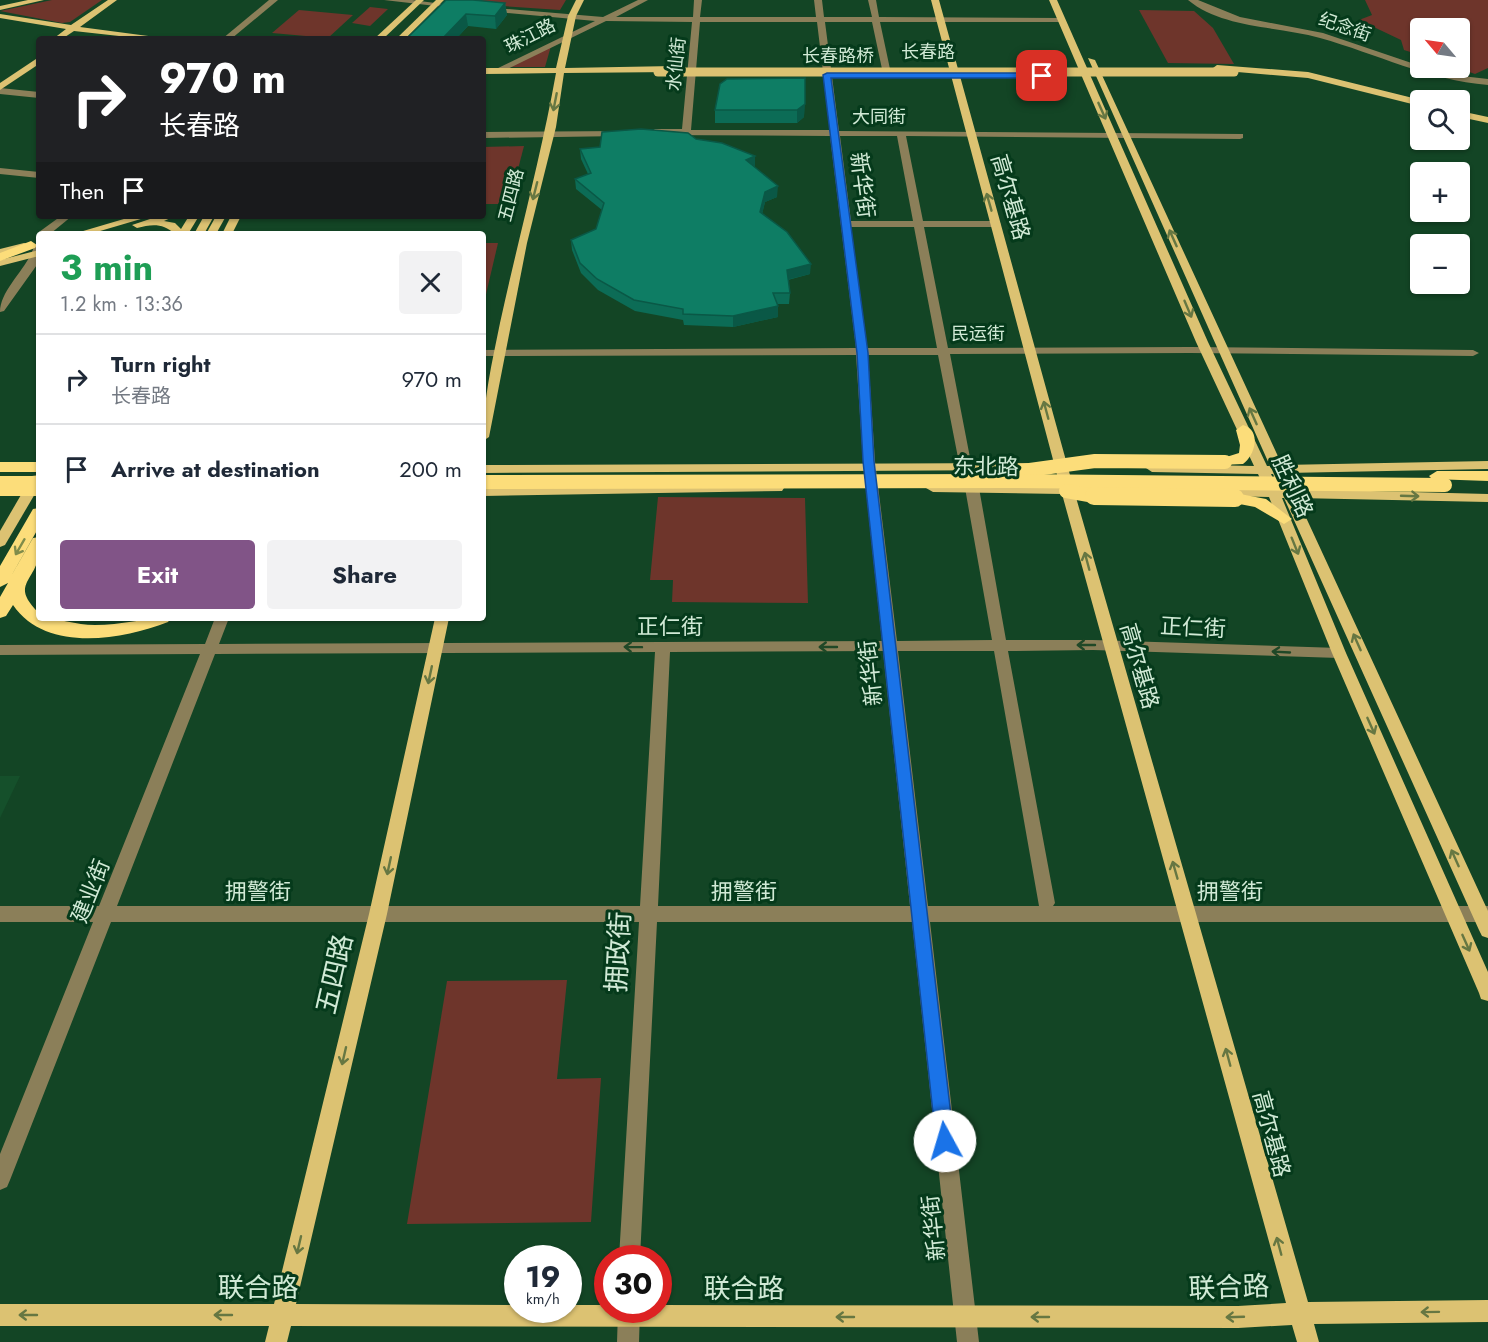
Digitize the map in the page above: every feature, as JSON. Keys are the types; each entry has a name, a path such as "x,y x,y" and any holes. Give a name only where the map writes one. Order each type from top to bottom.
{"highway":[{"path":"0,257 36,248"},
{"path":"1007,477 1095,461 1238,461 1246,455 1248,444 1243,430"},
{"path":"0,467 36,467"},
{"name":"东北路","path":"486,472 1441,480 1488,476"},
{"path":"0,475 36,476"},
{"path":"1007,477 1100,497 1235,498 1260,503 1284,519"},
{"name":"东北路","path":"486,482 1007,477"},
{"name":"东北路","path":"1441,480 1488,486"},
{"path":"0,483 36,488"},
{"path":"0,491 36,488"},
{"path":"0,612 8,581 36,520"},
{"path":"8,581 36,546"},
{"path":"8,581 28,614 36,618"},
{"path":"42,621 52,626 84,632 132,629 154,621"}],"main road":[{"path":"0,6 26,0"},
{"path":"0,6 40,0"},
{"path":"68,35 113,0"},
{"path":"0,21 68,35 84,30 125,0"},
{"name":"五四路","path":"486,422 522,243 549,134 572,16 580,0"},
{"name":"高尔基路","path":"935,0 1110,645 1189,914 1308,1342"},
{"name":"胜利路","path":"1053,0 1125,134 1277,469 1284,519 1339,653 1488,993"},
{"name":"胜利路","path":"1064,0 1111,134 1260,470 1281,492 1484,914 1488,930"},
{"path":"368,36 406,1"},
{"path":"382,36 428,2"},
{"path":"392,36 428,2"},
{"path":"402,36 428,2"},
{"path":"0,16 68,35"},
{"path":"84,30 139,36"},
{"path":"0,78 36,53"},
{"path":"0,89 36,62"},
{"name":"长春路","path":"826,72 886,69 954,72"},
{"name":"长春路","path":"486,74 496,71 560,73"},
{"name":"长春路","path":"486,75 691,72 1091,72 1273,76 1370,90"},
{"name":"长春路","path":"1234,72 1295,76 1370,90 1410,100"},
{"name":"长春路桥","path":"619,73 1234,72"},
{"path":"1470,116 1488,120"},
{"path":"114,231 146,219"},
{"path":"92,231 146,219 171,225 178,231"},
{"path":"0,252 36,248"},
{"path":"0,263 36,248"},
{"name":"东北路","path":"486,472 1061,467 1260,470 1488,465"},
{"name":"东北路","path":"486,492 872,487 1281,492 1488,498"},
{"path":"0,542 36,488"},
{"name":"五四路","path":"276,1342 378,914 441,621"},
{"name":"联合路","path":"672,1314 1238,1317 1299,1313 1488,1311"},
{"name":"联合路","path":"0,1315 282,1316 594,1313"}],"street":[{"path":"230,36 274,0"},
{"path":"388,0 604,19 1062,20"},
{"name":"珠江路","path":"496,71 644,0"},
{"name":"水仙街","path":"686,132 698,0"},
{"name":"新华街","path":"818,0 862,353 870,469 968,1342"},
{"path":"872,0 886,69"},
{"name":"纪念街","path":"1192,0 1221,13 1323,36 1412,70 1464,81 1488,82"},
{"path":"0,89 36,95"},
{"name":"大同街","path":"486,135 686,132 1240,136"},
{"path":"902,134 966,468"},
{"path":"0,171 36,176"},
{"path":"47,231 63,219"},
{"path":"57,231 66,219"},
{"path":"846,224 996,224"},
{"path":"0,309 34,262 36,253"},
{"path":"0,321 36,271"},
{"name":"民运街","path":"486,353 1030,351 1473,353"},
{"path":"972,488 1046,903"},
{"name":"建业街","path":"0,1180 221,621"},
{"name":"正仁街","path":"0,650 211,647 663,648 1110,645 1339,653"},
{"name":"拥政街","path":"631,1245 663,648"},
{"name":"拥警街","path":"0,914 1484,914"},
{"path":"627,1342 628,1323"}],"shaded area":[{"path":"52,0 102,0 70,22 62,23 0,11"},
{"path":"446,0 566,0 560,10 444,2"},
{"path":"1365,0 1488,0 1488,68 1475,74 1470,72 1470,18 1410,18 1410,52 1404,50 1401,40 1359,20 1372,15"},
{"path":"370,7 388,9 370,26 352,23"},
{"path":"299,10 353,15 330,36 272,33"},
{"path":"1139,10 1194,11 1213,28 1234,64 1168,63"},
{"path":"551,46 545,67 507,67"},
{"path":"524,146 509,204 486,204 486,147"},
{"path":"486,243 498,243 486,294"},
{"path":"658,497 805,498 808,603 672,602 673,580 650,580"},
{"path":"0,776 20,776 0,818"},
{"path":"567,980 557,1079 601,1078 591,1222 407,1224 447,981"}],"building":[{"path":"446,0 505,3 495,16 466,14 445,36 409,36"},
{"path":"805,78 805,104 797,110 715,110 720,84 727,79"},
{"path":"641,129 688,133 696,139 722,143 755,156 746,160 778,186 765,192 760,212 787,232 811,264 787,270 790,293 773,293 778,306 733,316 683,314 683,309 634,300 597,279 580,263 571,240 596,229 604,203 575,179 591,173 580,149 600,147 602,132"}],"route":[{"path":"945,1141 869,461 862,353 827,75 1042,76"}]}
